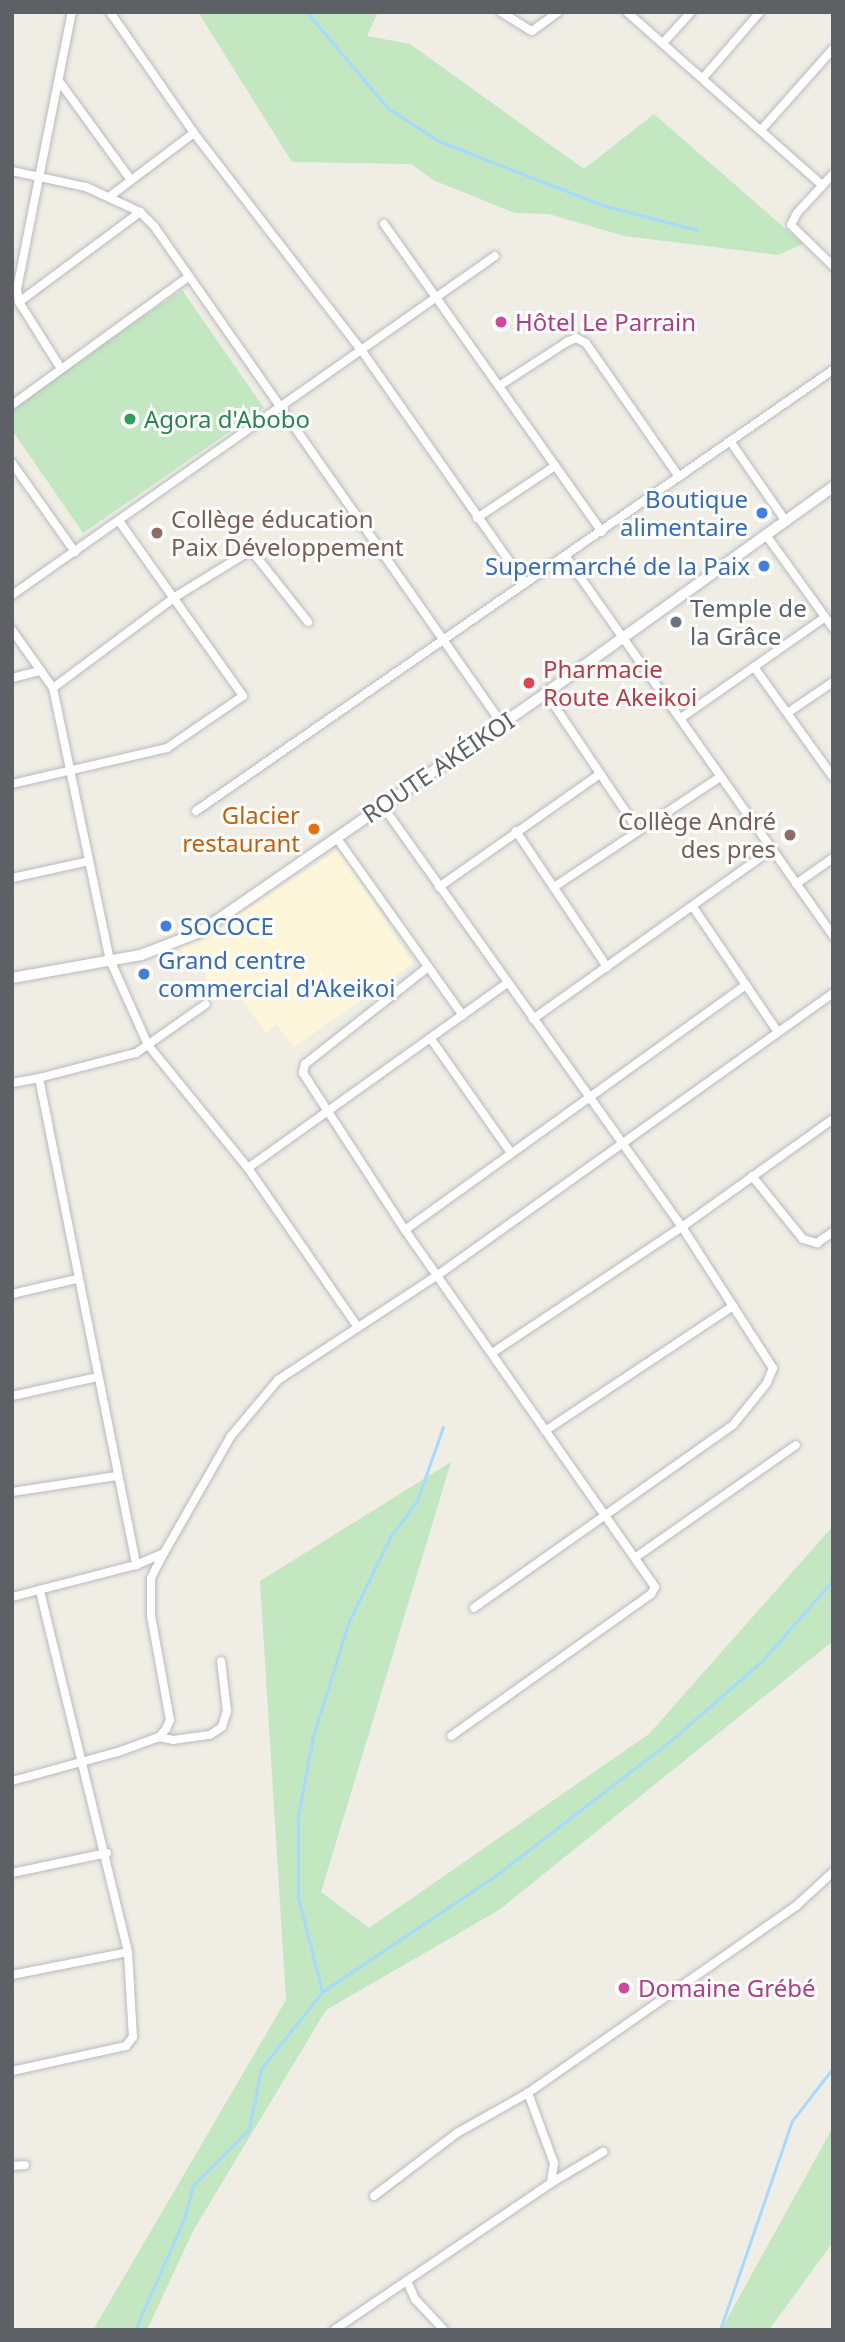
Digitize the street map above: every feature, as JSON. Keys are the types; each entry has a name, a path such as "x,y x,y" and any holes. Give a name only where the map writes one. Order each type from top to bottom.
{"street":[{"path":"60,367 19,302 17,289 42,176 72,12"},
{"path":"110,12 194,133 362,351 526,584"},
{"path":"500,12 531,31 558,12"},
{"path":"627,12 822,185"},
{"path":"663,43 691,12"},
{"path":"703,78 760,12"},
{"path":"761,130 833,49"},
{"path":"59,81 131,180"},
{"path":"109,197 194,133"},
{"path":"12,171 42,176 109,197 140,212 502,723"},
{"path":"833,174 797,213 791,225 833,266"},
{"path":"19,302 140,212"},
{"path":"383,224 603,532"},
{"path":"12,595 495,256"},
{"path":"12,405 60,367 188,277"},
{"path":"499,386 567,342 576,338 586,342 679,477"},
{"path":"196,811 603,532 833,370"},
{"path":"730,441 785,520"},
{"path":"12,463 75,552"},
{"path":"477,518 555,466"},
{"name":"ROUTE AKÉIKOI","path":"12,978 141,955 200,932 546,693 833,487"},
{"path":"12,784 73,773 174,745 241,700 241,692 119,521"},
{"path":"766,534 833,628"},
{"path":"53,688 175,597 254,550 308,622"},
{"path":"566,557 833,936"},
{"path":"681,718 824,618"},
{"path":"12,630 53,688 73,773 110,960 148,1045 248,1168 357,1326"},
{"path":"754,667 789,712 833,777"},
{"path":"12,677 41,671"},
{"path":"789,712 833,682"},
{"path":"546,693 638,830"},
{"path":"439,887 600,774"},
{"path":"554,887 720,777"},
{"path":"382,805 682,1227 773,1368 767,1382 733,1425 603,1514 474,1608"},
{"path":"516,831 607,967"},
{"path":"336,836 463,1016"},
{"path":"533,1019 772,849"},
{"path":"796,884 833,859"},
{"path":"12,878 89,861"},
{"path":"693,907 778,1032"},
{"path":"428,967 305,1064 303,1073 405,1230 603,1514 653,1580 651,1594 451,1736"},
{"path":"248,1168 507,983"},
{"path":"405,1230 746,985"},
{"path":"159,1737 170,1720 150,1615 151,1578 246,1414 278,1380 438,1275 833,993"},
{"path":"12,1083 136,1052 206,1004"},
{"path":"431,1039 511,1153"},
{"path":"39,1078 136,1565"},
{"path":"492,1353 682,1227 833,1119"},
{"path":"752,1175 803,1239 817,1243 833,1232"},
{"path":"12,1294 77,1279"},
{"path":"545,1431 733,1306"},
{"path":"12,1396 99,1377"},
{"path":"636,1557 796,1445"},
{"path":"12,1492 117,1476"},
{"path":"12,1597 136,1565 164,1553"},
{"path":"12,2071 130,2043 128,1952 107,1853 79,1762 40,1590"},
{"path":"12,1781 159,1737 173,1740 210,1735 222,1727 227,1711 221,1661"},
{"path":"12,1873 107,1853"},
{"path":"374,2196 457,2133 528,2093 796,1906 833,1872"},
{"path":"12,1975 128,1952"},
{"path":"528,2093 554,2163 551,2183"},
{"path":"334,2330 551,2183 603,2152"},
{"path":"12,2166 25,2165"},
{"path":"407,2281 415,2299 444,2330"}],"shaded area":[{"path":"339,849 413,963 294,1047 276,1024 266,1033 238,994 211,1001 202,959 183,955 178,943 199,939"}],"green space":[{"path":"198,12 378,12 367,36 410,44 584,169 654,114 803,244 778,255 624,236 549,214 515,213 433,180 411,164 292,162"},
{"name":"Agora d'Abobo","path":"182,290 264,408 83,533 12,430 12,406"},
{"path":"451,1462 321,1892 369,1928 649,1734 833,1526 833,1641 499,1910 326,2010 193,2231 147,2330 93,2330 286,2000 260,1581"},
{"path":"833,2127 833,2242 769,2330 721,2330"}],"waterway":[{"path":"307,12 388,108 439,141 602,205 697,230"},
{"path":"322,1992 298,1897 298,1816 313,1736 349,1621 391,1536 417,1501 443,1427"},
{"path":"135,2330 184,2219 193,2186 249,2129 261,2069 322,1992 495,1876 668,1743 761,1662 833,1580"},
{"path":"720,2330 792,2121 833,2068"}],"place":[{"name":"Hôtel Le Parrain","path":"501,322"},
{"name":"Agora d'Abobo","path":"130,419"},
{"name":"Boutique alimentaire","path":"762,513"},
{"name":"Collège éducation Paix Développement","path":"157,533"},
{"name":"Supermarché de la Paix","path":"764,566"},
{"name":"Temple de la Grâce","path":"676,622"},
{"name":"Pharmacie Route Akeikoi","path":"529,683"},
{"name":"Glacier restaurant","path":"314,829"},
{"name":"Collège André des pres","path":"790,835"},
{"name":"SOCOCE","path":"166,926"},
{"name":"Grand centre commercial d'Akeikoi","path":"144,974"},
{"name":"Domaine Grébé","path":"624,1988"}]}
